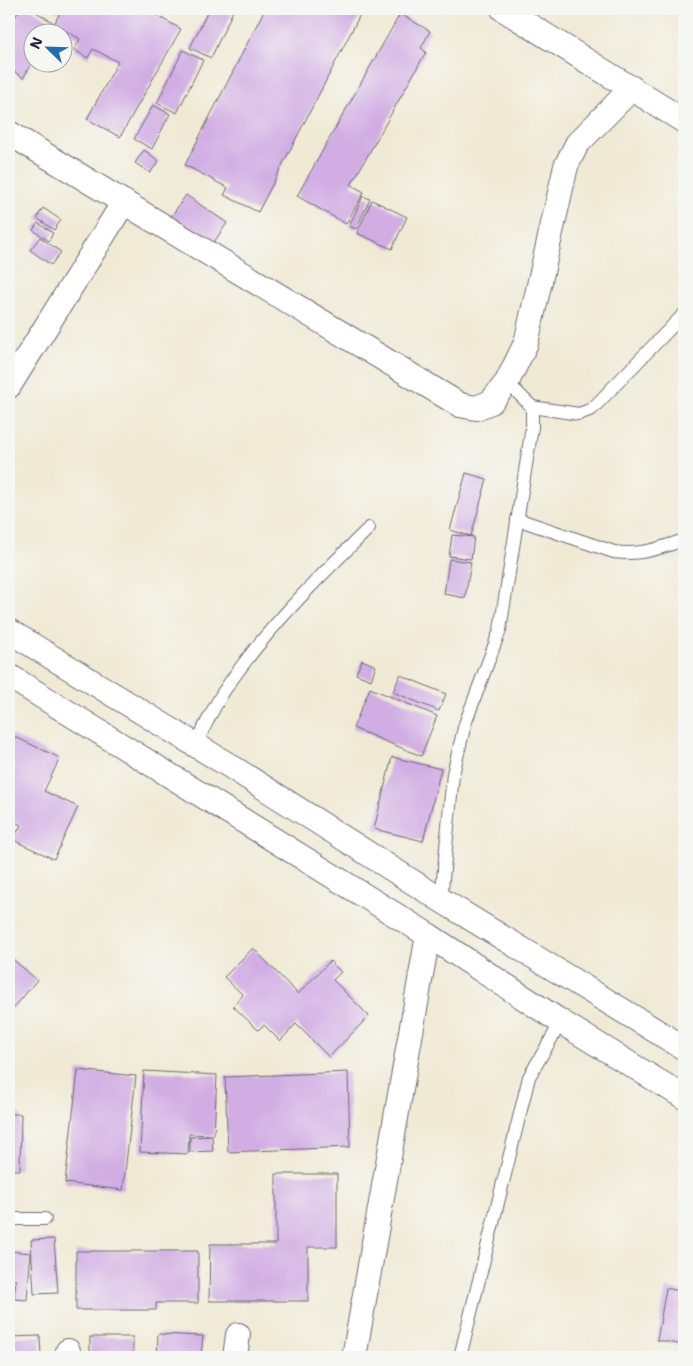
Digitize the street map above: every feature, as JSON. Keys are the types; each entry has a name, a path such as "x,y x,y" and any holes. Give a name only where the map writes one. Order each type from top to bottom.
{"street":[{"path":"504,9 684,121"},
{"path":"9,133 460,405 476,408 491,402 507,382 526,343 566,166 577,144 632,88"},
{"path":"9,386 124,202"},
{"path":"9,631 195,744 441,900 684,1048"},
{"path":"9,676 428,935 561,1022 684,1098"},
{"path":"354,1357 428,935"}],"lane":[{"path":"507,382 532,407 579,414 592,409 684,314"},
{"path":"441,900 453,774 466,724 500,630 532,427 532,407"},
{"path":"517,519 614,552 630,554 647,552 684,540"},
{"path":"195,744 224,692 258,646 300,596 369,528"},
{"path":"460,1357 529,1077 561,1022"},
{"path":"9,1219 45,1219"}],"building":[{"path":"20,9 31,9 52,22 22,22 22,72 27,72 23,78 9,68 9,26"},
{"path":"52,9 145,9 181,29 120,137 87,119 118,62 93,49 88,58 74,50 80,39 72,34 72,22 55,22 60,13"},
{"path":"209,9 234,9 211,58 190,48"},
{"path":"265,9 363,9 258,212 224,195 228,188 185,165"},
{"path":"400,14 430,31 421,48 426,52 351,185 364,192 346,224 297,196"},
{"path":"183,50 203,60 177,113 157,103"},
{"path":"153,105 170,114 152,149 134,139"},
{"path":"144,150 159,161 150,173 135,163"},
{"path":"186,195 227,223 212,245 171,217"},
{"path":"363,196 370,199 356,229 349,226"},
{"path":"372,200 407,217 392,249 357,233"},
{"path":"43,208 61,220 54,230 37,218"},
{"path":"38,223 53,233 49,241 33,230"},
{"path":"40,237 61,252 51,265 30,250"},
{"path":"466,473 487,479 471,536 450,530"},
{"path":"452,535 474,537 471,559 449,556"},
{"path":"449,559 471,562 465,598 444,594"},
{"path":"362,660 376,666 371,680 356,674"},
{"path":"400,675 446,694 439,711 393,692"},
{"path":"370,688 437,716 421,756 353,728"},
{"path":"11,735 60,758 44,791 78,807 54,859 13,840 21,825 9,819 9,741"},
{"path":"392,757 441,769 423,841 374,829"},
{"path":"253,948 298,994 330,961 341,972 333,980 369,1016 329,1057 296,1024 280,1041 264,1025 258,1030 233,1006 243,995 224,977"},
{"path":"9,956 37,980 9,1014"},
{"path":"78,1070 136,1076 123,1190 65,1183"},
{"path":"144,1071 217,1075 214,1135 189,1134 188,1154 140,1152"},
{"path":"348,1072 350,1147 228,1152 225,1077"},
{"path":"9,1114 21,1114 20,1170 9,1170"},
{"path":"212,1136 213,1151 190,1152 190,1137"},
{"path":"276,1174 337,1174 337,1247 308,1247 308,1301 209,1301 210,1244 276,1244"},
{"path":"54,1239 58,1293 34,1294 31,1240"},
{"path":"9,1251 31,1253 27,1300 14,1299 16,1280 9,1280"},
{"path":"76,1251 198,1251 198,1303 156,1303 156,1310 76,1310"},
{"path":"666,1288 684,1292 684,1345 657,1340"},
{"path":"158,1334 203,1336 201,1357 157,1357"},
{"path":"40,1336 41,1357 9,1357 9,1337"},
{"path":"90,1337 133,1337 133,1357 90,1357"}]}
